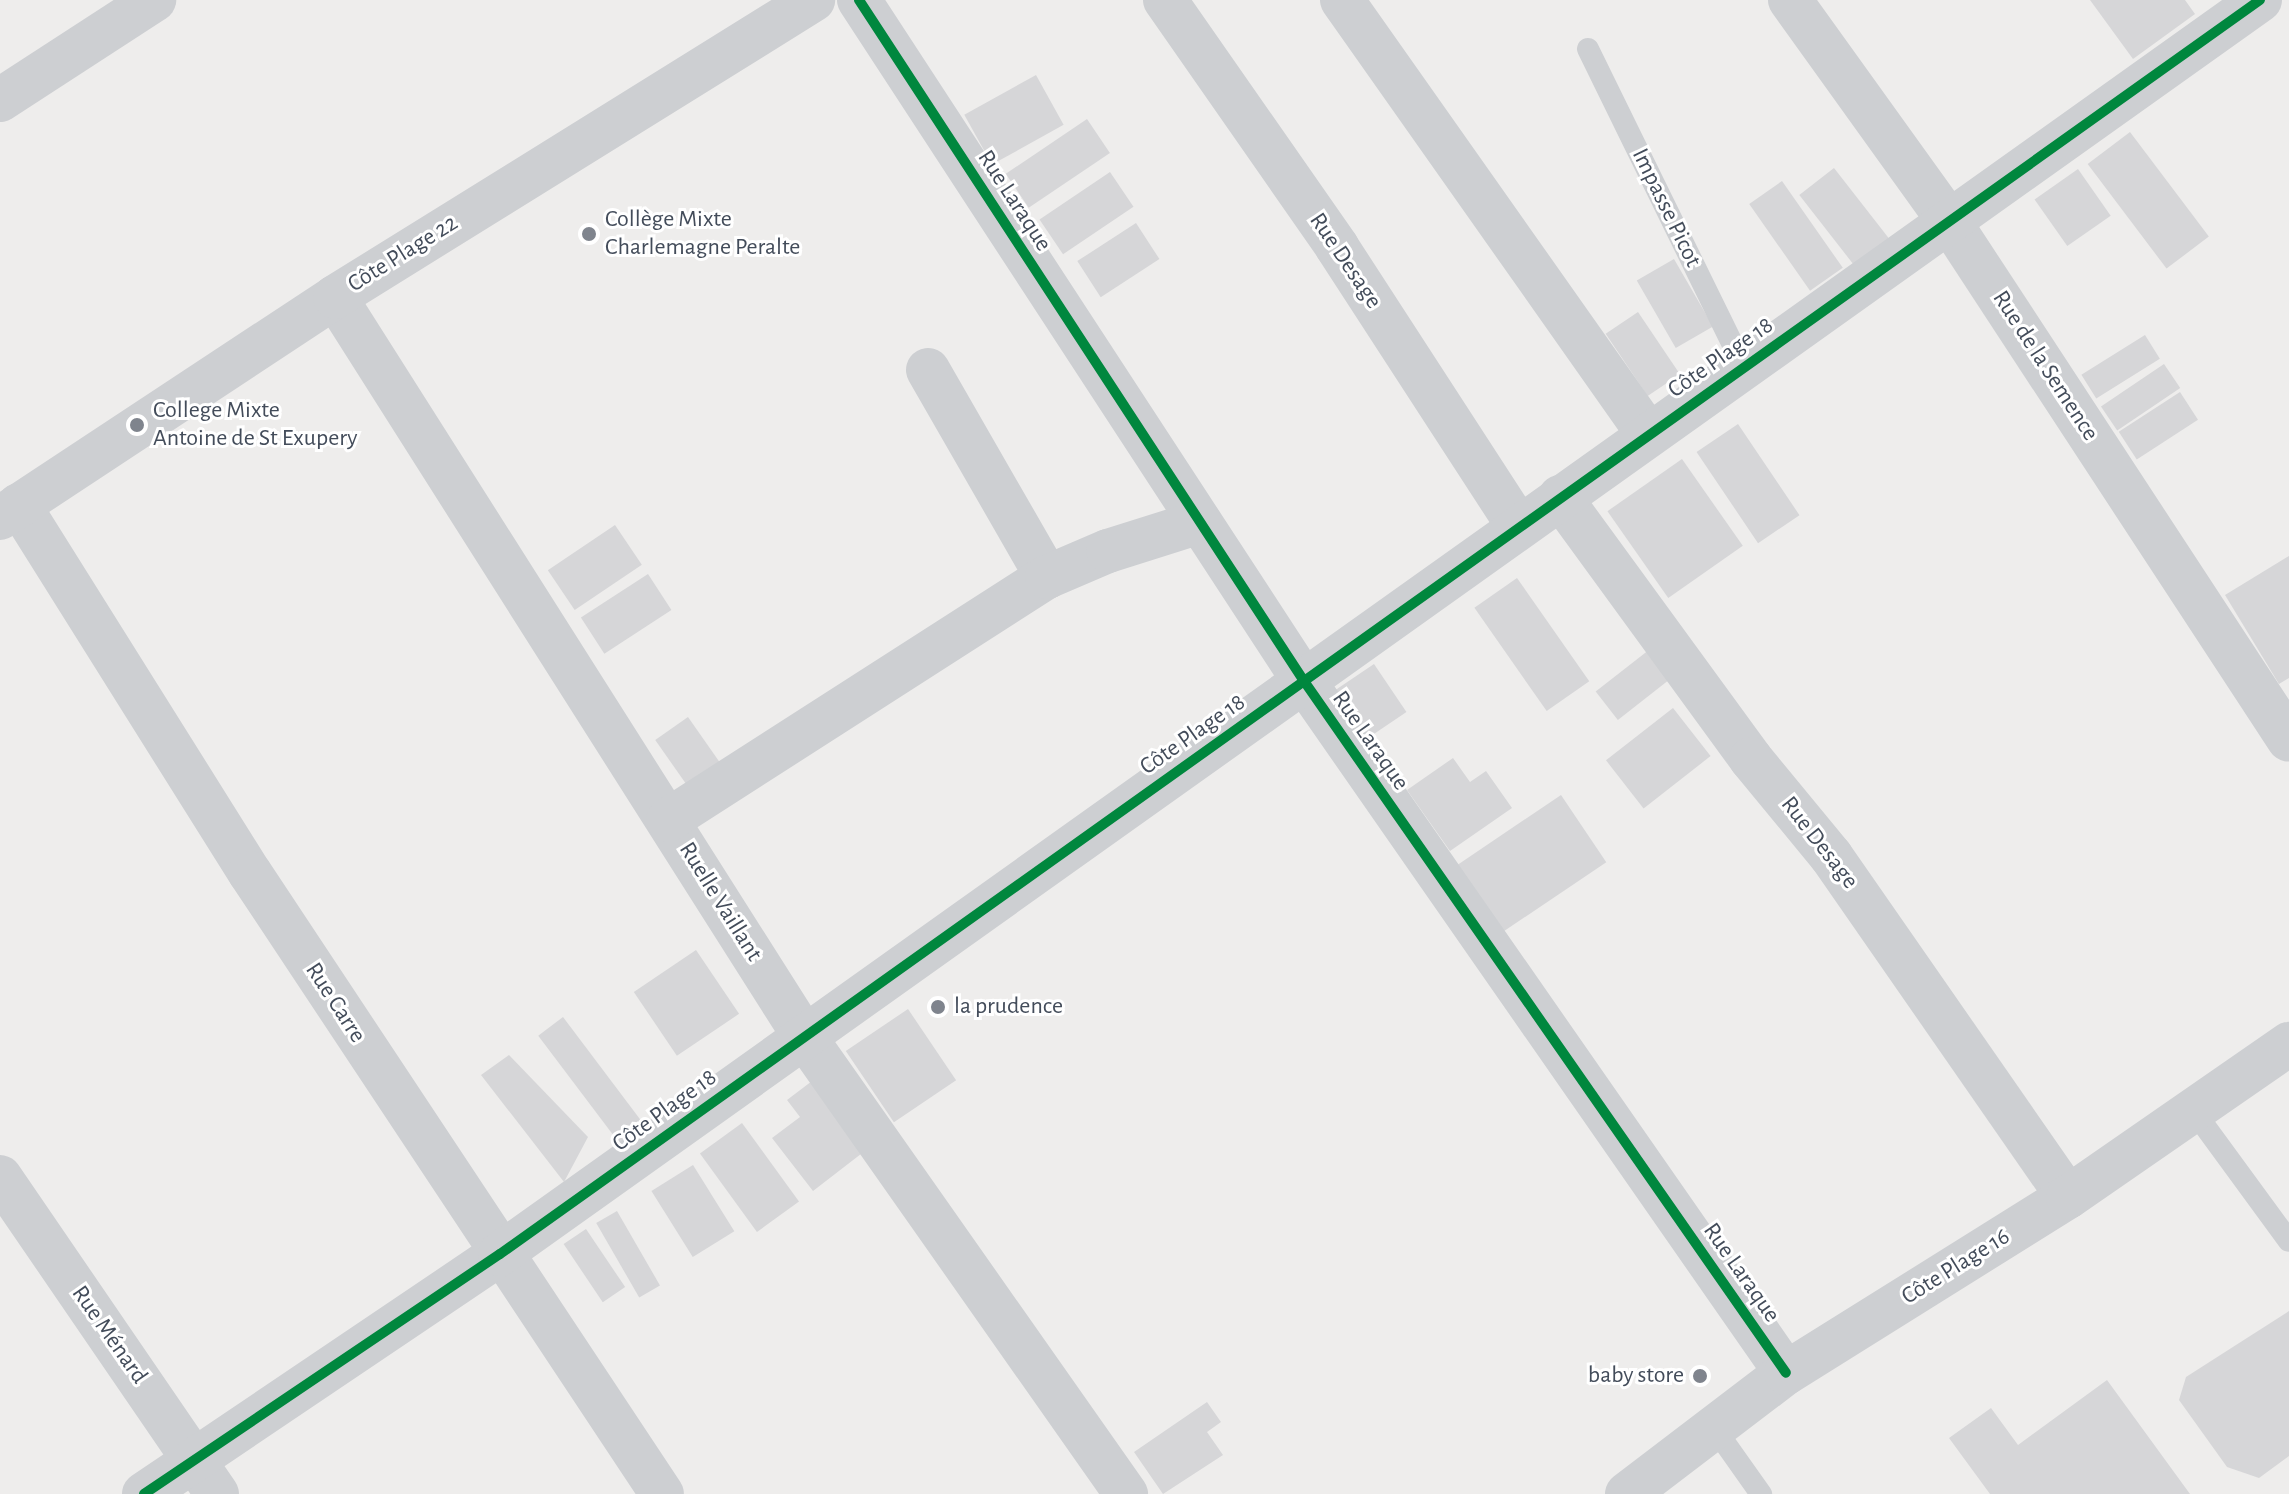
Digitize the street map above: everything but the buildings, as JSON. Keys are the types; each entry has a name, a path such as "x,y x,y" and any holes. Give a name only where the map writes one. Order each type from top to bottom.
{"street":[{"path":"0,100 154,0"},
{"name":"Côte Plage 22","path":"10,512 335,297 813,0"},
{"name":"Rue Laraque","path":"859,0 1304,681 1786,1373"},
{"name":"Rue Desage","path":"1165,0 1337,247 1518,526"},
{"path":"1342,0 1648,434"},
{"name":"Rue de la Semence","path":"1790,0 1949,221 2289,740"},
{"name":"Côte Plage 18","path":"144,1494 207,1478 500,1254 2260,0"},
{"name":"Ruelle Vaillant","path":"335,297 804,1036 1126,1494"},
{"path":"928,370 1047,577"},
{"name":"Rue Desage","path":"1560,497 1751,759 1831,856 2068,1197"},
{"name":"Rue Carre","path":"10,512 662,1494"},
{"path":"668,820 1047,577 1108,551 1200,522"},
{"name":"Côte Plage 16","path":"1627,1494 1786,1373 2068,1197 2289,1044"},
{"name":"Rue Ménard","path":"0,1177 207,1478"}],"lane":[{"name":"Impasse Picot","path":"1588,49 1744,367"},
{"path":"2193,1110 2289,1241"},
{"path":"1715,1429 1761,1494"}],"cycle path":[{"path":"859,0 1304,681 1786,1373"},
{"path":"144,1494 500,1254 2260,0"}],"place":[{"name":"Collège Mixte Charlemagne Peralte","path":"589,234"},
{"name":"College Mixte Antoine de St Exupery","path":"137,425"},
{"name":"la prudence","path":"938,1007"},
{"name":"baby store","path":"1700,1376"}]}
